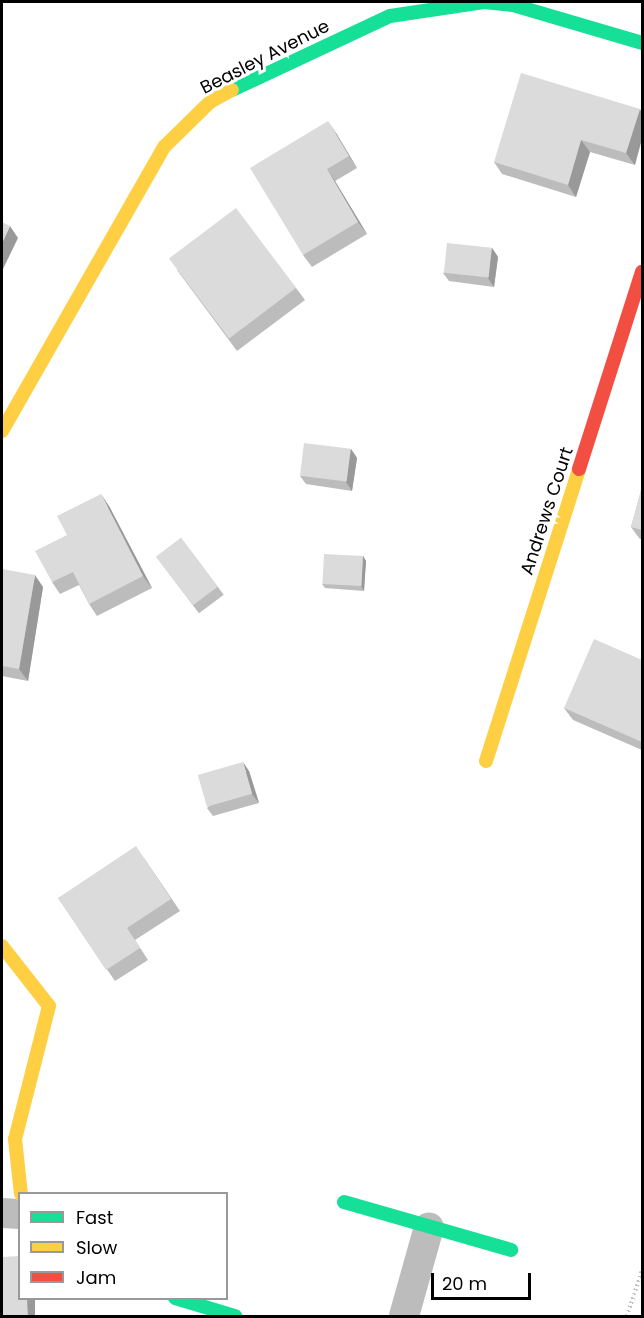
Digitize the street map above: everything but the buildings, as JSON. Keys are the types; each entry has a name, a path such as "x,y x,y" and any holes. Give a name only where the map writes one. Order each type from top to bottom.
{"street":[{"name":"Beasley Avenue","path":"2,431 164,147 210,102 390,16 428,9 484,2 513,5 642,43"},
{"name":"Andrews Court","path":"486,761 642,272"},
{"path":"2,946 49,1006 15,1139 21,1192"},
{"path":"344,1202 511,1250"},
{"path":"2,1213 18,1214"},
{"path":"404,1317 429,1227"},
{"path":"178,1300 235,1317"}],"path":[{"path":"627,1317 642,1270"}],"traffic: fast":[{"path":"232,90 390,16 484,2 513,5 642,43"},
{"path":"344,1202 511,1250"},
{"path":"182,1300 235,1316"}],"traffic: slow":[{"path":"2,431 164,147 210,102 232,90"},
{"path":"486,761 579,469"},
{"path":"2,946 49,1006 15,1139 21,1192"}],"traffic: jam":[{"path":"579,469 642,272"}]}
